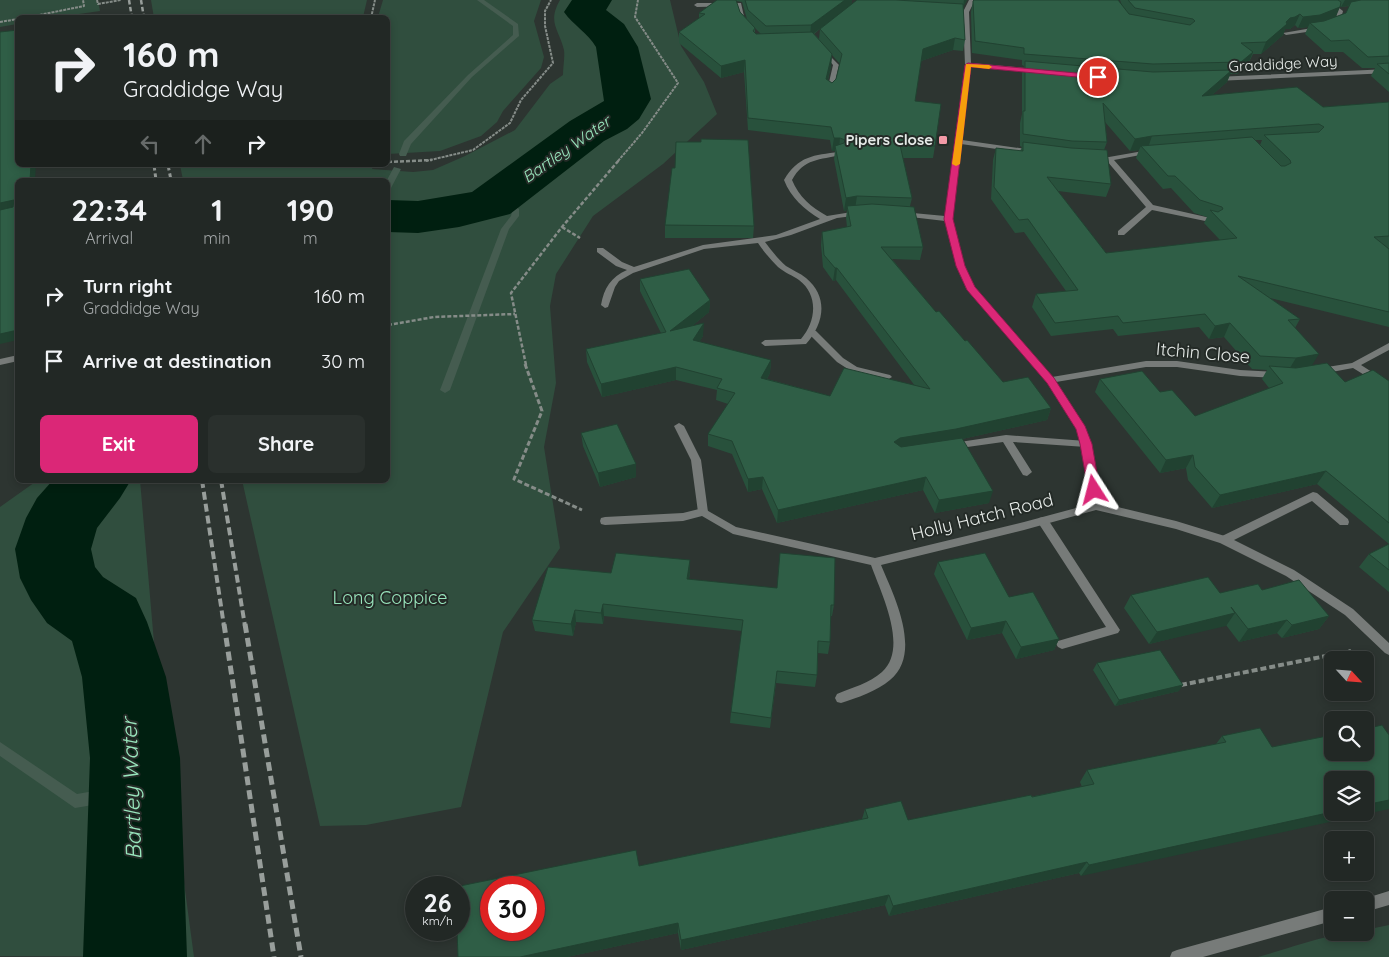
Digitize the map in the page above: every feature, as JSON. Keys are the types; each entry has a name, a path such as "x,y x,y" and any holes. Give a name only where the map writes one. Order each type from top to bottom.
{"street":[{"path":"972,0 966,12 968,65 948,219 961,266 970,288 1050,380 1081,429 1086,444 1096,506"},
{"path":"1286,32 1316,30 1338,21 1342,10 1325,0"},
{"path":"697,5 739,4 743,24"},
{"path":"958,11 966,12"},
{"path":"824,52 836,65 830,91"},
{"path":"968,65 1042,72"},
{"name":"Graddidge Way","path":"1209,80 1389,71"},
{"path":"959,142 1041,153"},
{"path":"1085,158 1109,159 1155,151"},
{"path":"824,218 806,208 792,190 788,180 792,171 809,158 839,154"},
{"path":"1109,159 1150,207 1212,221"},
{"path":"1121,232 1150,207"},
{"path":"606,305 606,294 616,280 632,269 704,247 760,241 780,236 824,218 863,213"},
{"path":"889,213 948,219"},
{"path":"760,241 783,267 804,280 814,293 818,309 813,333 803,342 765,343"},
{"path":"600,250 619,264 632,269"},
{"path":"813,333 840,360 854,369 886,377"},
{"path":"1307,373 1354,365 1389,346"},
{"path":"0,362 15,359"},
{"name":"Itchin Close","path":"1050,380 1146,364 1177,364 1240,373 1288,376"},
{"path":"1354,365 1389,388"},
{"path":"605,521 683,517 704,512 696,460 679,426"},
{"path":"947,447 1006,438 1086,444"},
{"path":"1006,438 1027,472"},
{"path":"1224,540 1313,496 1344,522"},
{"name":"Holly Hatch Road","path":"704,512 733,530 875,562 1043,521 1096,506 1176,525 1224,540 1290,573 1349,612 1386,647"},
{"path":"1043,521 1114,630 1062,644"},
{"path":"842,698 887,676 898,664 901,636 875,562"},
{"path":"1374,902 1389,898"},
{"path":"1177,957 1324,916"}],"path":[{"path":"39,15 84,6 83,0"},
{"path":"98,0 98,4 121,0"},
{"path":"371,15 375,0"},
{"path":"390,162 426,160 472,150 510,123 521,100 554,63 545,19 545,11 551,0"},
{"path":"605,521 514,479 542,411 523,357 511,293 562,227 642,134 678,83 635,17 638,0"},
{"path":"0,22 15,20"},
{"path":"390,325 434,317 515,314"},
{"path":"1178,686 1386,647"}],"green space":[{"path":"0,0 98,0 100,11 72,15 15,15 15,24 0,27"},
{"path":"151,0 367,0 363,15 154,15"},
{"path":"383,0 541,0 534,21 544,57 541,68 503,111 497,122 481,136 440,151 390,154 390,15 379,15"},
{"name":"Long Coppice","path":"560,0 670,0 681,46 704,82 717,114 663,164 593,216 556,274 550,306 556,383 544,447 560,548 503,632 461,807 366,825 320,826 243,483 390,483 390,178 183,178 180,167 373,167 372,169 413,172 433,170 515,130 550,84 563,75 564,50 555,26 554,15"},
{"path":"34,483 140,483 158,689 194,957 0,956 0,507"},
{"path":"1389,925 1389,957 1258,957 1324,938 1324,941 1374,941 1374,928"}],"building":[{"path":"717,0 736,0 740,12 755,28 753,31 756,34 812,32 832,54 826,79 832,83 836,79 842,54 820,29 857,0 963,4 965,40 955,38 923,49 915,101 941,104 935,146 900,145 912,198 857,196 846,198 835,146 844,143 845,140 834,138 831,127 748,118 745,60 721,66 679,32 705,14 699,13"},
{"path":"745,0 845,0 811,25 766,26 748,10"},
{"path":"974,0 1118,0 1129,14 1190,25 1195,21 1193,19 1135,8 1128,0 1338,0 1341,2 1340,7 1320,15 1303,17 1300,14 1290,18 1286,22 1287,24 1266,42 1241,43 1253,52 1241,62 1153,64 1024,54 1024,48 975,41"},
{"path":"1389,0 1389,56 1368,57 1349,40 1331,41 1310,23 1324,21 1346,13 1351,2"},
{"path":"15,30 15,167 31,167 30,178 15,178 15,331 0,334 0,210 13,207 14,200 0,203 0,32"},
{"path":"1025,61 1153,72 1232,70 1202,96 1297,87 1323,107 1389,102 1389,236 1374,237 1389,249 1389,312 1238,276 1300,319 1288,320 1319,354 1296,358 1260,356 1230,323 1215,326 1205,314 1123,323 1118,316 1055,323 1036,294 1078,290 1028,219 1019,220 994,187 996,148 1023,151 1023,142 1107,150 1111,184 1047,177 1106,253 1237,238 1210,210 1218,212 1223,209 1222,207 1200,200 1175,176 1168,176 1141,146 1252,137 1281,166 1285,166 1291,163 1290,160 1264,135 1319,132 1324,127 1319,124 1152,136 1135,139 1103,103 1107,142 1072,141 1023,134"},
{"path":"1389,63 1389,74 1377,64"},
{"path":"701,139 748,140 754,226 665,225 672,168 675,168 676,142 701,142"},
{"path":"872,204 914,207 923,247 881,247 936,312 939,311 965,341 967,340 1003,382 1028,377 1051,408 956,429 900,438 894,442 901,447 962,438 993,491 939,500 926,477 778,510 763,477 748,479 732,441 708,434 735,393 717,388 722,379 676,367 601,384 586,349 666,332 640,279 689,269 710,300 670,331 704,323 693,340 771,360 761,378 830,396 844,368 930,389 837,268 824,255 822,232 851,226 847,206"},
{"path":"1327,363 1345,382 1373,370 1389,381 1389,523 1326,471 1220,495 1195,467 1193,455 1166,460 1100,379 1142,371 1160,392 1172,390 1195,416 1283,383 1269,366 1296,368"},
{"path":"617,424 636,464 598,473 581,433"},
{"path":"1389,544 1389,570 1369,554"},
{"path":"616,553 690,560 687,579 777,588 780,553 835,558 834,605 831,605 830,642 818,641 817,675 777,671 771,718 731,712 743,620 603,604 601,613 575,610 571,624 532,620 548,567 611,573"},
{"path":"985,553 1009,597 1033,592 1059,639 1021,647 1006,621 971,628 938,562"},
{"path":"1208,577 1220,593 1258,584 1262,590 1299,580 1329,616 1292,625 1287,620 1248,629 1231,607 1235,613 1157,632 1131,595"},
{"path":"1160,650 1183,685 1119,700 1097,663"},
{"path":"1382,725 1389,735 1389,800 1374,803 1374,771 1324,771 1324,814 1089,865 1087,862 893,906 889,895 681,940 678,923 520,957 458,957 457,941 470,941 470,884 480,882 480,941 545,941 545,876 509,876 636,850 639,866 868,818 865,809 901,801 908,820 1031,795 1032,797 1094,784 1087,770 1226,742 1222,736 1260,728 1272,747 1324,737 1324,761 1374,761 1374,727"}],"waterway":[{"path":"403,154 407,143 470,76 516,36 516,25 480,0"},
{"name":"Bartley Water","path":"390,216 418,217 459,211 491,203 587,131 610,119 623,109 628,99 617,47 609,33 584,12 592,0"},
{"path":"390,182 397,169"},
{"path":"445,390 505,229 515,216 516,211 497,198"},
{"name":"Bartley Water","path":"92,483 63,518 53,549 59,578 75,600 107,622 124,677 135,758 135,957"},
{"path":"0,748 75,801 134,791"}],"railway":[{"path":"129,0 132,15"},
{"path":"141,0 144,15"},
{"path":"154,167 156,178"},
{"path":"168,167 171,178"},
{"path":"202,483 224,626"},
{"path":"221,483 245,626"},
{"path":"224,624 274,957"},
{"path":"245,624 301,957"}],"slow traffic":[{"path":"956,164 968,65 989,67"}],"place":[{"name":"Pipers Close","path":"943,140"}],"route":[{"path":"1094,490 1086,444 1081,429 1050,380 970,288 961,266 948,219 968,65 1098,77"}]}
